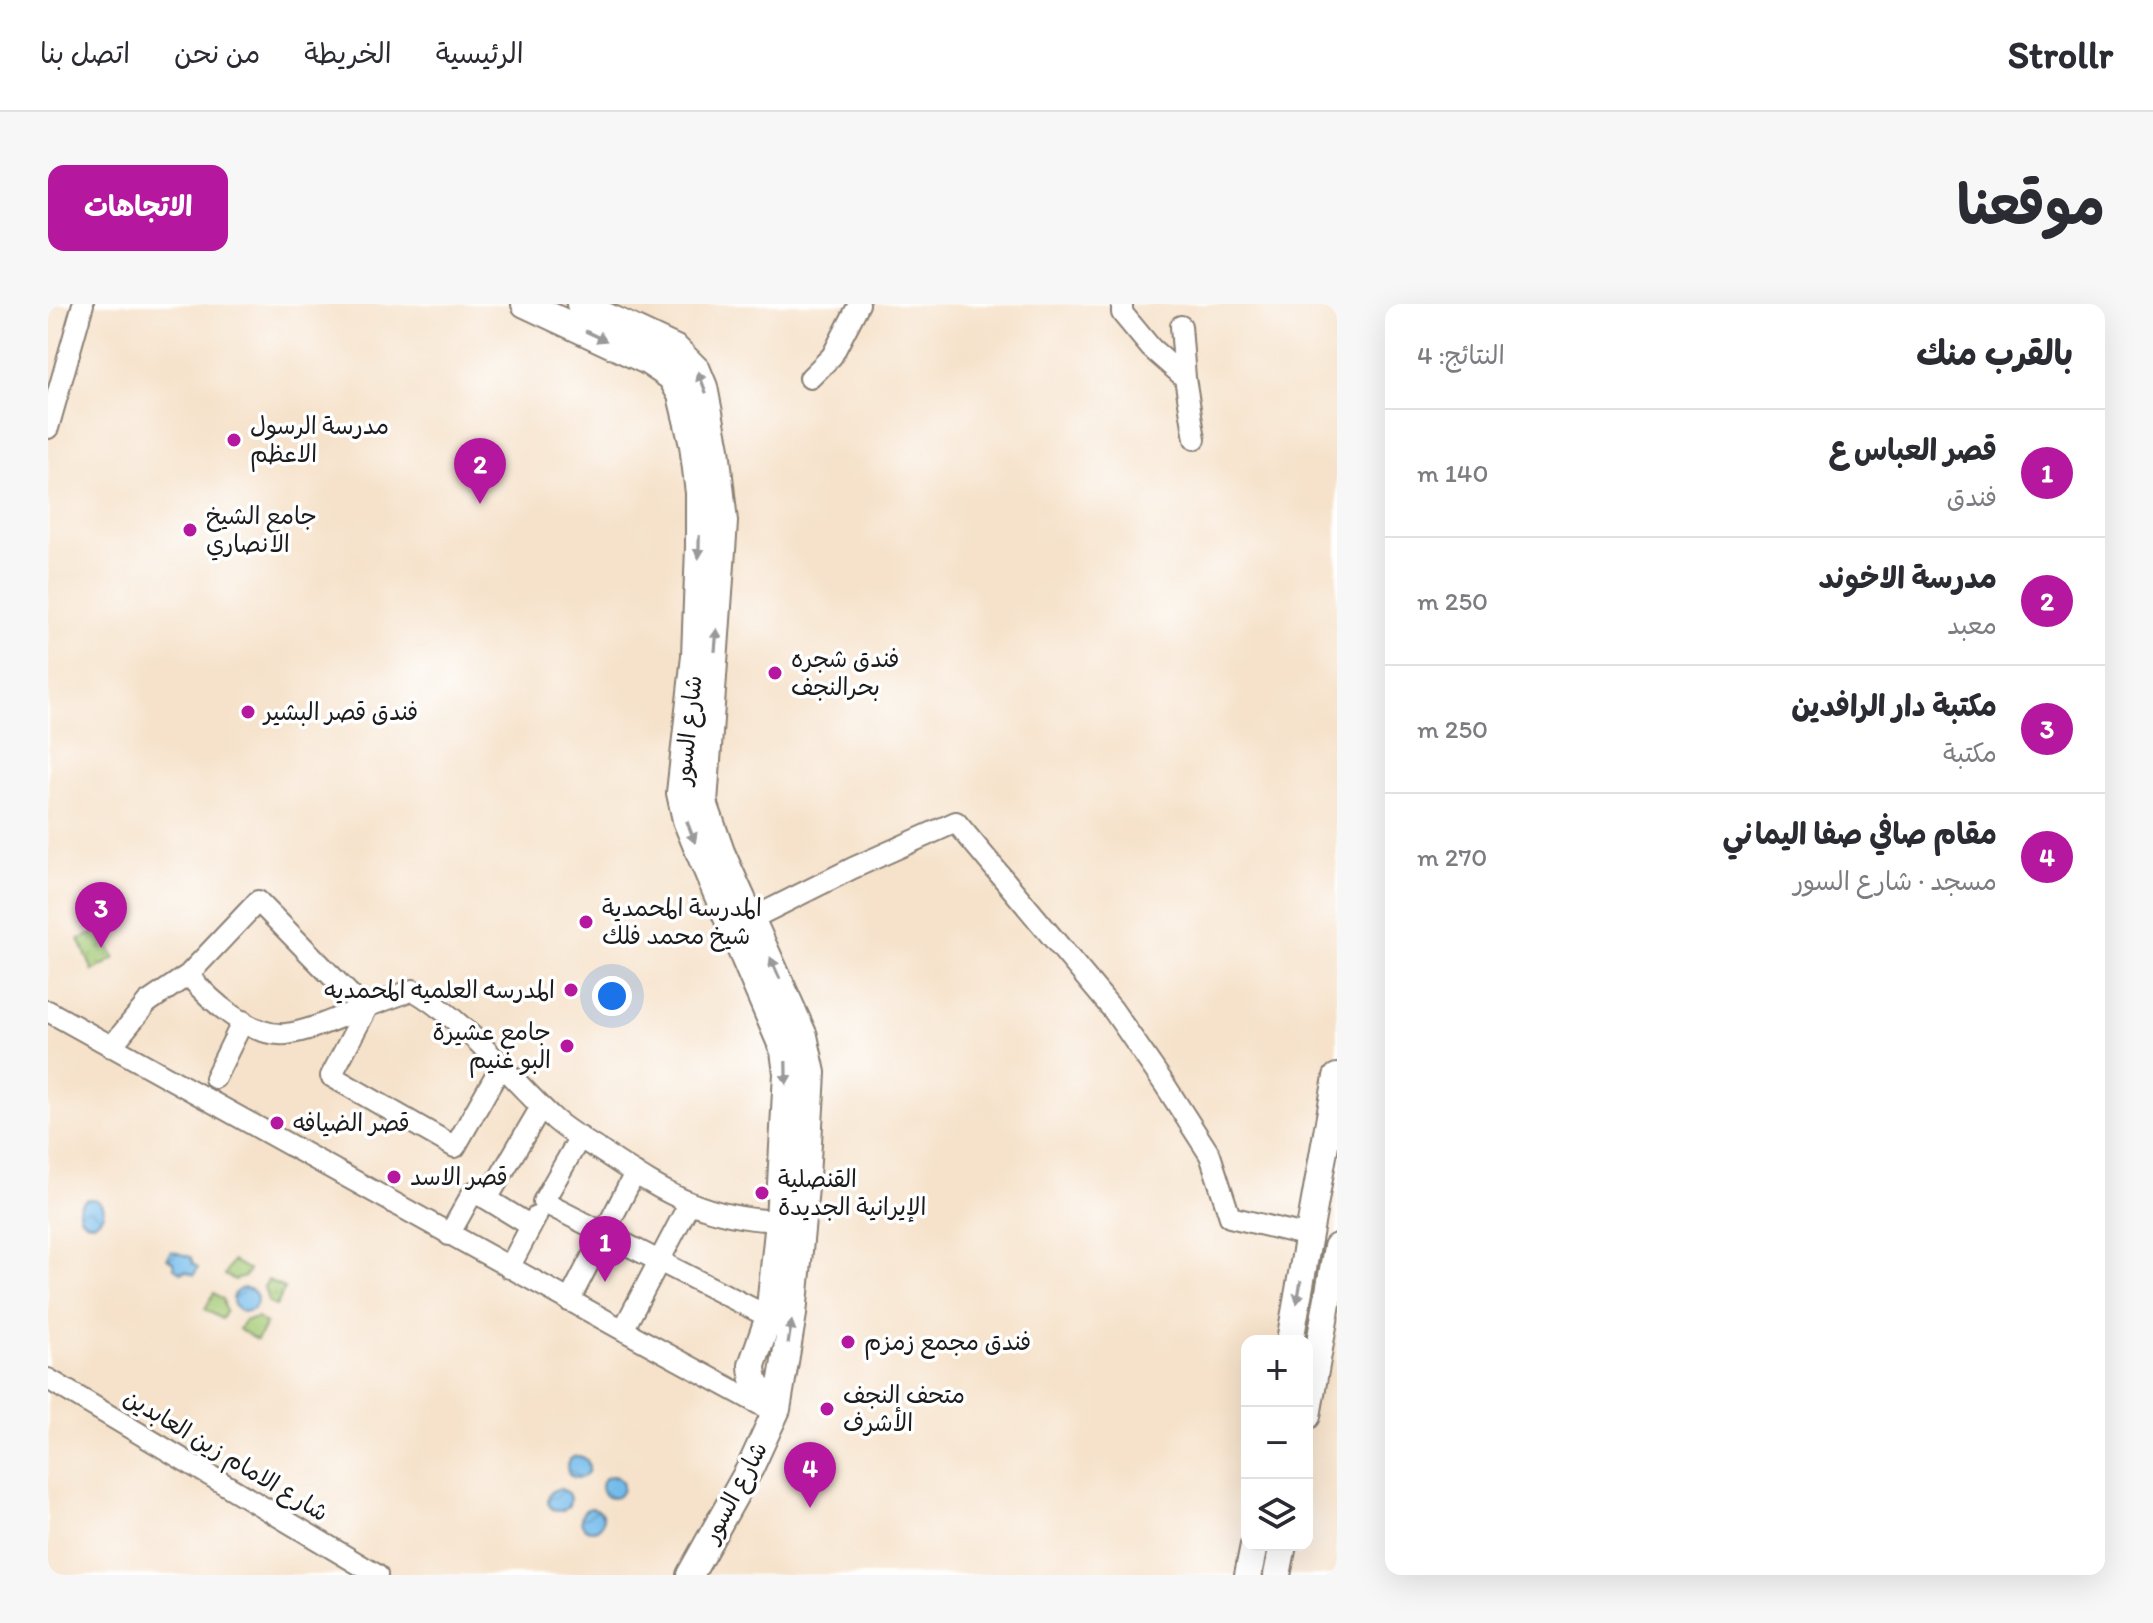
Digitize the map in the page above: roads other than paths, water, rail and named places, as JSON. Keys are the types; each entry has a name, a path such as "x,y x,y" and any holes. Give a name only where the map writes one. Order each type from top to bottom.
{"main road":[{"name":"شارع السور","path":"525,304 647,361 671,377 681,395 693,445 699,493 695,656 680,793 692,833 809,1052 813,1099 791,1221 769,1317 752,1365 757,1388 776,1411"},
{"name":"شارع السور","path":"580,304 676,349 697,370 704,387 716,449 724,522 704,803 742,923"},
{"path":"1291,1335 1337,1077"},
{"name":"شارع السور","path":"690,1575 750,1468 776,1411 793,1314 791,1221"},
{"path":"1313,1378 1337,1247"},
{"path":"1248,1575 1253,1551"},
{"path":"1277,1575 1282,1551"}],"street":[{"path":"48,428 83,304"},
{"path":"810,378 832,356 859,304"},
{"path":"1122,304 1122,313 1151,348 1185,378"},
{"path":"1181,326 1185,378 1195,439"},
{"path":"742,923 956,822 1113,1010 1210,1155 1230,1217 1309,1236"},
{"path":"111,1047 147,1003 188,975 258,901 365,1007"},
{"path":"188,975 220,1006 243,1021 268,1032 289,1034 413,990 441,1006 555,1121 635,1173 689,1204 737,1218 791,1221"},
{"path":"365,1007 331,1076 455,1147 501,1066"},
{"path":"48,1011 569,1301 776,1411"},
{"path":"215,1078 243,1021"},
{"path":"487,1199 541,1107"},
{"path":"509,1268 580,1137"},
{"path":"569,1301 635,1173"},
{"path":"449,1235 473,1192 531,1226"},
{"path":"543,1202 769,1317"},
{"path":"623,1330 689,1204"},
{"name":"شارع الامام زين العابدين","path":"48,1379 377,1575"}],"water":[{"path":"91,1199 102,1206 103,1211 96,1222 91,1223 80,1216 79,1211 86,1200"},
{"path":"171,1251 191,1257 198,1267 194,1275 174,1268 173,1262 167,1258"},
{"path":"245,1288 256,1295 257,1300 250,1311 245,1312 234,1305 233,1300 240,1289"},
{"path":"578,1456 586,1459 589,1467 586,1475 578,1478 570,1475 567,1467 570,1459"},
{"path":"612,1476 620,1479 623,1487 620,1495 612,1498 604,1495 601,1487 604,1479"},
{"path":"559,1489 567,1492 570,1500 567,1508 559,1511 551,1508 548,1500 551,1492"},
{"path":"592,1508 600,1511 603,1519 600,1527 592,1530 584,1527 581,1519 584,1511"}],"place":[{"name":"مدرسة الرسول الاعظم","path":"234,440"},
{"name":"مدرسة الاخوند","path":"480,504"},
{"name":"جامع الشيخ الانصاري","path":"190,530"},
{"name":"فندق شجره بحرالنجف","path":"775,673"},
{"name":"فندق قصر البشير","path":"248,712"},
{"name":"المدرسة المحمدية شيخ محمد فلك","path":"586,922"},
{"name":"مكتبة دار الرافدين","path":"101,948"},
{"name":"المدرسه العلمیه المحمدیه","path":"571,990"},
{"name":"جامع عشيرة البو غنيم","path":"567,1046"},
{"name":"قصر الضيافه","path":"277,1123"},
{"name":"قصر الاسد","path":"394,1177"},
{"name":"القنصلية الإيرانية الجديدة","path":"762,1193"},
{"name":"قصر العباس ع","path":"605,1282"},
{"name":"فندق مجمع زمزم","path":"848,1342"},
{"name":"متحف النجف الأشرف","path":"827,1409"},
{"name":"مقام صافي صفا اليماني","path":"810,1508"}]}
